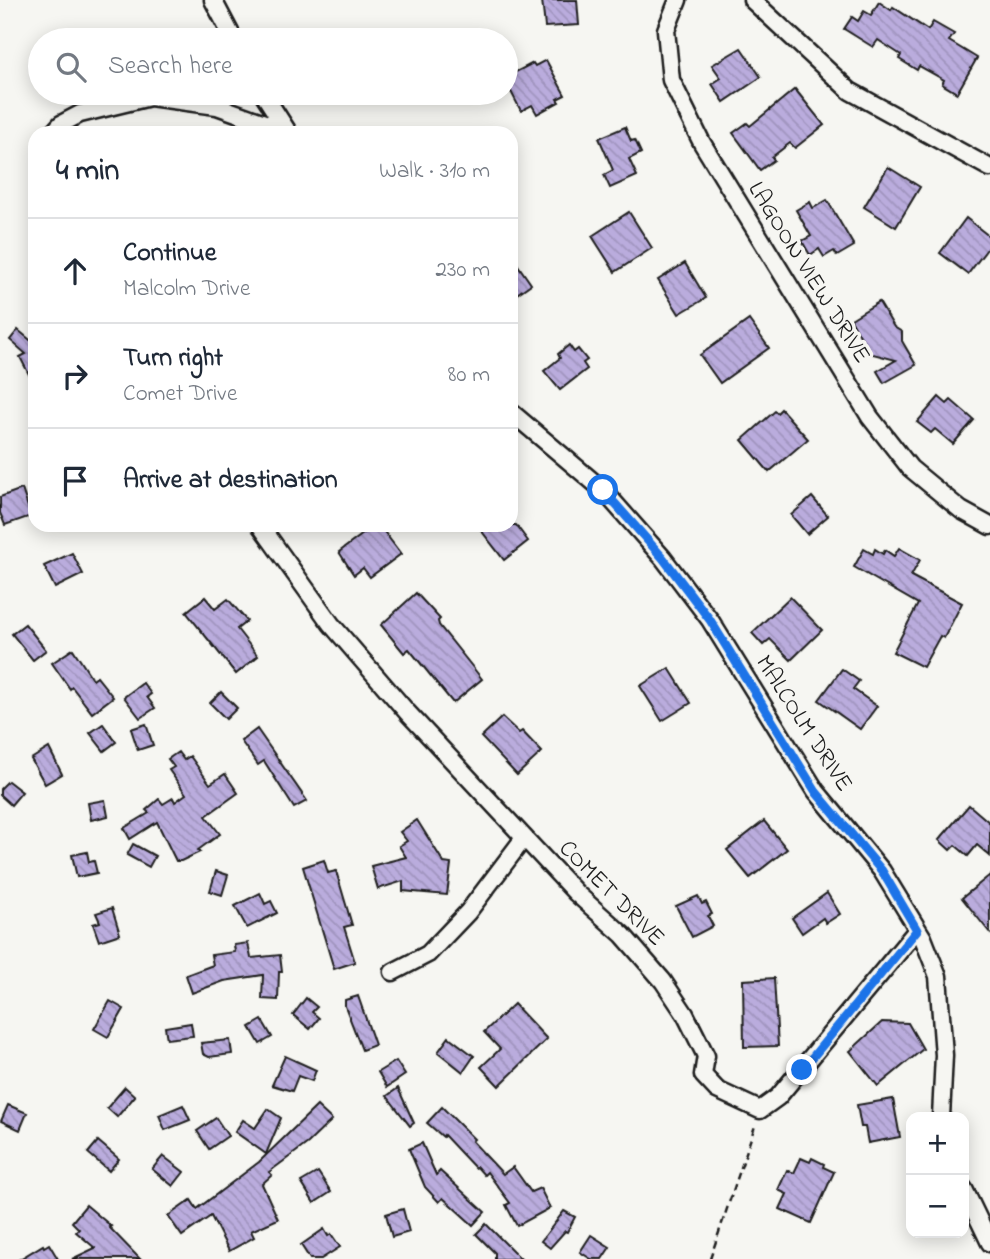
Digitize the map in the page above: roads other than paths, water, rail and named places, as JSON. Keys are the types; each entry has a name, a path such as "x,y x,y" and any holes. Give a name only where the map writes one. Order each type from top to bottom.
{"street":[{"path":"213,0 228,28"},
{"name":"LAGOON VIEW DRIVE","path":"678,0 666,30 671,80 702,143 870,417 910,468 961,510 990,526"},
{"path":"752,0 850,91 990,168"},
{"path":"59,126 80,114 117,105"},
{"path":"210,105 272,126"},
{"path":"271,105 284,126"},
{"name":"MALCOLM DRIVE","path":"518,418 603,490 663,558 710,620 816,792 882,871 923,939 938,976 944,1055 941,1112"},
{"name":"COMET DRIVE","path":"265,532 331,624 407,712 576,893 623,935 663,981 685,1014 706,1056 703,1075 717,1090 761,1110 778,1097 917,930"},
{"path":"393,972 428,954 468,912 524,838"},
{"path":"969,1199 990,1243"}]}
